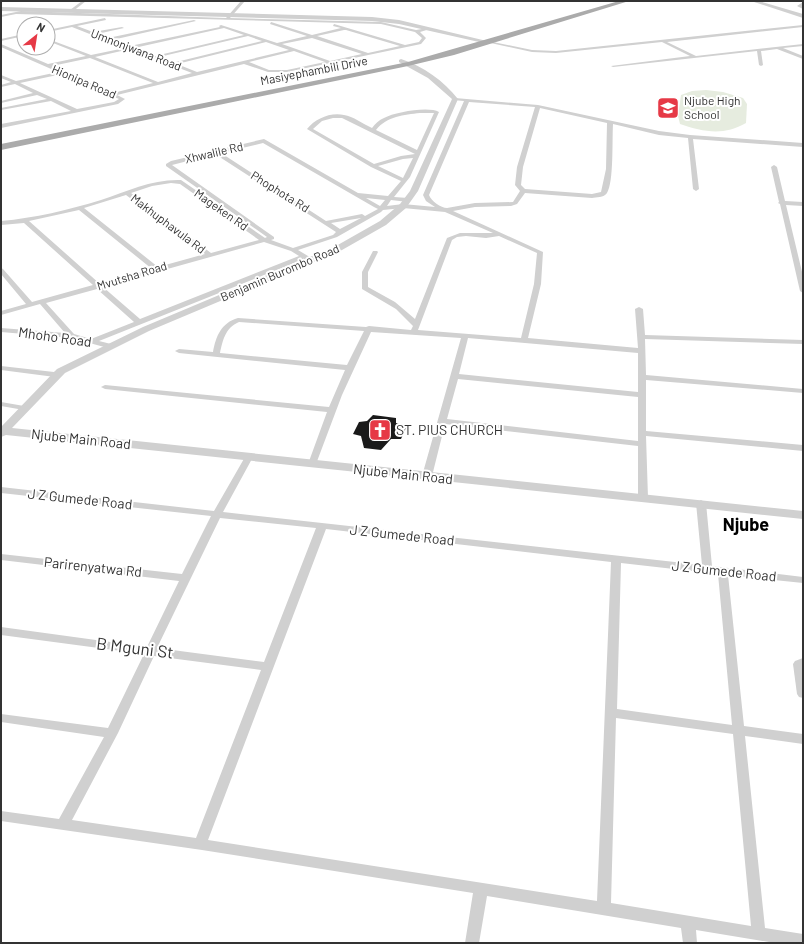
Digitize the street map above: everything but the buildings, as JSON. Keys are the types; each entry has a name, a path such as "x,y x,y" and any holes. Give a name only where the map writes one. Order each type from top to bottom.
{"main road":[{"name":"Masiyephambili Drive","path":"1,142 405,63 613,1"},
{"name":"Masiyephambili Drive","path":"1,147 405,63 488,42 626,1"}],"street":[{"path":"71,11 84,1"},
{"path":"229,17 243,1"},
{"path":"754,1 803,16"},
{"path":"766,1 803,12"},
{"path":"803,3 799,6 803,8"},
{"path":"1,9 229,17 372,19 399,22 478,41 549,52 803,26"},
{"path":"1,16 30,10"},
{"path":"16,13 198,18 229,17 267,20 384,23 416,31 423,36 423,42 405,47 276,72 244,62"},
{"path":"56,29 120,16"},
{"path":"198,18 330,62"},
{"path":"108,40 203,20"},
{"path":"267,20 271,23 368,54"},
{"path":"326,22 405,47"},
{"name":"Umnonjwana Road","path":"73,26 198,74"},
{"path":"47,66 226,27"},
{"path":"93,34 122,28"},
{"path":"278,44 345,29"},
{"path":"416,31 428,29"},
{"path":"155,57 248,35"},
{"path":"1,40 16,37"},
{"path":"236,39 267,41"},
{"path":"172,64 267,41"},
{"path":"663,41 695,57"},
{"path":"56,43 158,83"},
{"path":"613,66 803,45"},
{"name":"Hionipa Road","path":"2,47 123,99 116,103 76,111"},
{"path":"778,48 803,58"},
{"path":"113,94 294,50"},
{"path":"759,50 761,65"},
{"path":"405,63 438,81 447,88 455,99 538,106 659,133 690,137 803,145"},
{"path":"1,86 60,72"},
{"path":"1,76 76,111"},
{"path":"1,102 38,93"},
{"name":"Benjamin Burombo Road","path":"2,433 24,408 53,381 61,370 108,346 307,258 339,248 383,224 406,203 414,191 455,99"},
{"path":"1,109 51,100"},
{"path":"467,100 426,195 428,200 443,210 540,252 541,260 539,276 524,340"},
{"path":"538,106 520,166 518,185 523,191 592,196 601,195 604,193 609,169 610,122"},
{"path":"1,126 76,111"},
{"path":"293,250 339,233 378,210 390,198 404,180 437,112 421,111 384,118 373,130"},
{"path":"404,180 373,166 310,130 317,120 343,116 373,130 417,155"},
{"path":"690,137 696,189"},
{"name":"Xhwalile Rd","path":"264,240 272,237 168,165 173,162 264,141 356,195 378,210"},
{"name":"Phophota Rd","path":"216,152 328,222 339,233"},
{"path":"373,166 417,155"},
{"path":"774,167 781,203 803,291"},
{"name":"Mageken Rd","path":"25,221 80,208 163,182 181,182 264,240 293,250 307,258"},
{"path":"356,195 390,198 406,203 443,210 475,205 511,204 515,203 523,191"},
{"name":"Makhuphavula Rd","path":"127,193 209,254"},
{"path":"328,222 340,221 406,203"},
{"path":"781,203 803,204"},
{"path":"80,208 156,269"},
{"path":"1,223 25,221 140,323"},
{"path":"1,227 25,221"},
{"path":"415,328 448,239 453,235 460,234 490,237 498,234"},
{"name":"Mvutsha Road","path":"1,314 209,254 264,240"},
{"path":"375,252 365,272 364,288 373,291 394,303 406,312 415,328"},
{"path":"94,341 307,258"},
{"path":"1,270 32,305"},
{"path":"42,302 71,336"},
{"path":"639,309 642,337 641,351 643,377 642,433 640,444 643,498"},
{"path":"216,354 221,332 228,325 238,320 369,328 415,328 465,337 524,340 641,351"},
{"path":"312,464 330,410 369,328"},
{"name":"Mhoho Road","path":"1,330 71,336 108,346"},
{"path":"427,476 465,337"},
{"path":"642,337 803,342"},
{"path":"179,351 349,368"},
{"path":"1,368 55,376 61,370"},
{"path":"454,376 642,394"},
{"path":"643,377 803,391"},
{"path":"105,387 330,410"},
{"path":"2,406 24,408"},
{"path":"442,421 640,444"},
{"name":"Njube Main Road","path":"2,433 701,503 803,515"},
{"path":"642,433 803,448"},
{"path":"63,824 112,733 217,514 250,457"},
{"name":"J Z Gumede Road","path":"1,490 616,560 707,568 803,580"},
{"path":"701,503 707,568"},
{"path":"200,845 322,526"},
{"name":"Parirenyatwa Rd","path":"1,557 185,578"},
{"path":"604,908 616,560"},
{"path":"723,571 740,730 759,934"},
{"name":"B Mguni St","path":"1,631 152,650 268,667"},
{"path":"803,662 800,664 803,694"},
{"path":"610,713 803,739"},
{"path":"1,718 112,733"},
{"path":"1,816 63,824 604,908 688,924 803,942"},
{"path":"472,943 481,889"},
{"path":"688,924 690,943"}],"shaded area":[{"path":"706,90 723,92 743,98 747,104 746,123 730,130 722,131 705,131 680,124 678,116 681,95 692,91"}],"place":[{"name":"Njube High School","path":"668,108"},
{"name":"ST. PIUS CHURCH","path":"380,430"}],"district":[{"name":"Njube","path":"746,525"}]}
